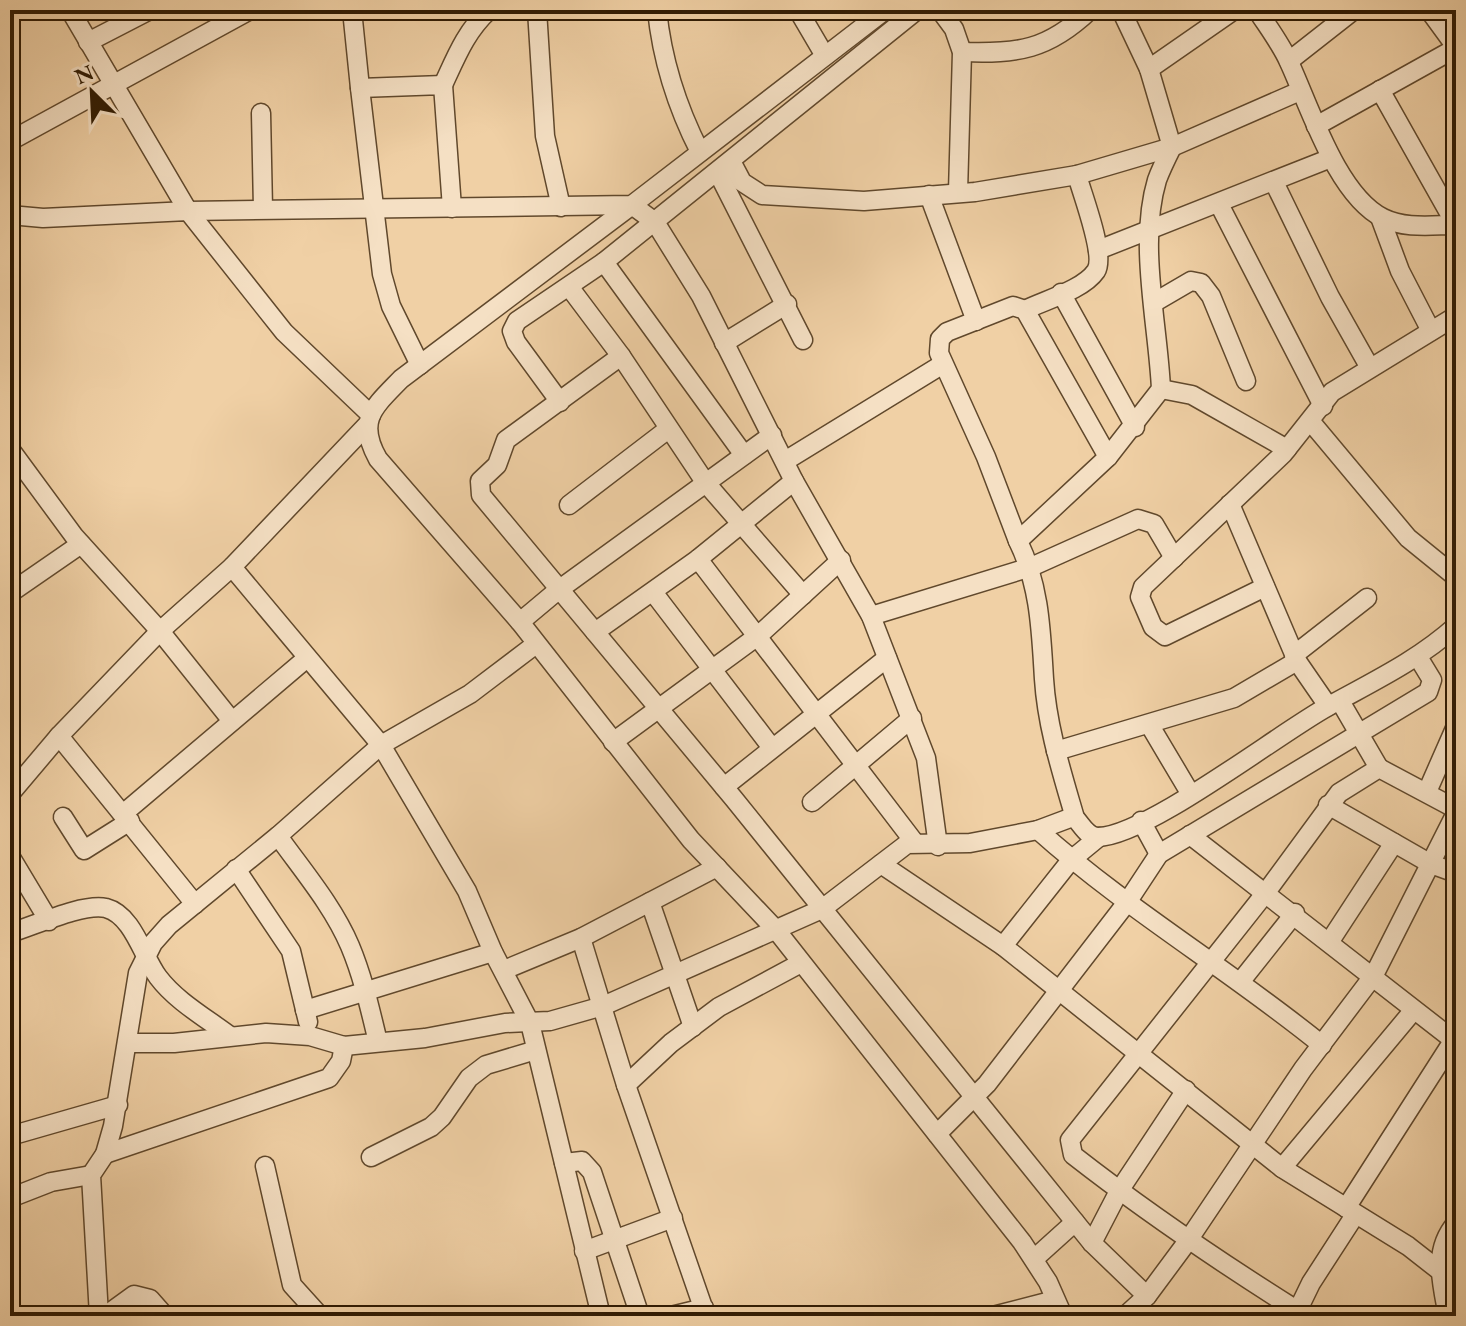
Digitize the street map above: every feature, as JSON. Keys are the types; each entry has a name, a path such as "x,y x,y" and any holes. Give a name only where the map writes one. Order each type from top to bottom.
{"street":[{"path":"70,10 188,211 284,332 369,420"},
{"path":"88,42 150,10"},
{"path":"10,141 250,10"},
{"path":"352,10 382,274 391,306 420,365"},
{"path":"452,208 443,85 460,47 475,23 489,10"},
{"path":"537,10 545,136 561,207"},
{"path":"657,10 661,43 684,120 700,152"},
{"path":"798,10 825,56"},
{"path":"885,10 401,379 374,406 367,440 378,459 520,622 613,742 717,867 777,931 1034,1259 1059,1308 993,1316"},
{"path":"560,402 516,342 512,331 517,321 570,288 725,168 808,95 917,10"},
{"path":"940,10 954,29 962,52 958,192"},
{"path":"962,52 1003,53 1028,49 1068,31 1090,10"},
{"path":"1018,541 1108,457 1135,427 1161,389 1152,231 1157,180 1172,147 1149,69 1121,10"},
{"path":"1149,69 1234,10"},
{"path":"1257,10 1289,61 1331,158 1346,182 1380,217 1400,271 1431,331"},
{"path":"1289,61 1354,10"},
{"path":"1316,126 1456,48 1429,10"},
{"path":"360,88 443,85"},
{"path":"1380,90 1456,225 1400,225 1380,217"},
{"path":"725,168 762,195 864,201 958,192 1077,175 1172,147 1300,91"},
{"path":"261,113 263,209"},
{"path":"1098,250 1331,158"},
{"path":"725,168 803,340"},
{"path":"1025,310 1095,273 1098,250 1077,175"},
{"path":"1274,182 1330,297 1370,368"},
{"path":"929,195 976,321"},
{"path":"1219,204 1323,406"},
{"path":"10,215 43,218 263,209 632,205 655,222 701,296 794,481 871,616 926,758 938,846"},
{"path":"604,262 744,455"},
{"path":"1155,302 1191,281 1201,283 1211,296 1246,381"},
{"path":"570,288 621,356 667,430 705,482 803,595"},
{"path":"1061,293 1135,427"},
{"path":"724,343 787,304"},
{"path":"1099,837 1084,830 1075,818 1056,751 1044,679 1042,624 1031,567 986,457 943,364 937,346 940,339 1013,306 1025,310 1108,457"},
{"path":"1265,587 1165,636 1153,627 1140,591 1287,449 1332,392 1456,316"},
{"path":"621,356 506,440 497,465 480,481 477,489 557,591 724,787 1092,1243 1147,1296"},
{"path":"785,461 943,364"},
{"path":"1161,389 1192,395 1287,449"},
{"path":"10,794 59,736 160,631 232,567 369,420"},
{"path":"1311,422 1408,538 1456,577"},
{"path":"569,505 667,430"},
{"path":"520,622 557,591 772,435"},
{"path":"10,449 81,544 160,631 232,721"},
{"path":"595,632 698,559 794,481"},
{"path":"1125,1316 1147,1296 1187,1242 1322,1045 1374,975 1456,811 1427,792 1379,768 1359,733 1295,658 1230,504"},
{"path":"871,616 1031,567 1138,519 1154,524 1174,558"},
{"path":"10,593 81,544"},
{"path":"698,559 817,710 915,843"},
{"path":"613,742 759,635 841,560"},
{"path":"232,567 381,745 467,891 493,952 530,1023 601,1316"},
{"path":"653,592 772,748"},
{"path":"1056,751 1234,698 1295,658 1367,598"},
{"path":"1003,946 1071,860 1099,837 1141,821 1190,793 1334,704 1418,657 1456,626"},
{"path":"165,1316 150,1299 134,1295 102,1316 91,1175 105,1154 118,1105 135,985 146,954 169,925 278,836 381,745 470,694 536,644"},
{"path":"937,1134 976,1097 1128,901 1159,854 1428,692 1432,680 1418,657"},
{"path":"63,817 84,850 127,817 232,721 307,658"},
{"path":"724,787 817,710 887,658"},
{"path":"812,802 912,718"},
{"path":"1149,724 1190,793"},
{"path":"1427,792 1456,726"},
{"path":"59,736 195,904"},
{"path":"1190,835 1267,891 1374,975 1413,1011 1455,1041 1351,1212 1296,1313 1187,1242 1119,1191 1073,1155 1069,1148 1070,1140 1267,891 1328,805 1339,793 1379,768"},
{"path":"1328,805 1431,864 1456,873"},
{"path":"128,1043 174,1043 266,1033 310,1036 344,1046 505,1023 530,1023 603,1006 822,909 907,844 938,846 1038,830 1075,818"},
{"path":"1141,821 1159,854"},
{"path":"1038,830 1071,860 1213,960 1322,1045"},
{"path":"278,836 332,912 349,943 378,1042"},
{"path":"1330,941 1394,843"},
{"path":"10,856 49,921"},
{"path":"881,864 1003,946 1141,1052 1282,1168 1408,1246 1440,1271"},
{"path":"504,970 581,938 717,867"},
{"path":"236,869 291,951 310,1036"},
{"path":"650,902 693,1027"},
{"path":"10,933 93,908 108,909 122,917 157,976 171,991 230,1036"},
{"path":"1241,981 1295,913"},
{"path":"581,938 626,1085 705,1312 671,1316"},
{"path":"305,1010 493,952"},
{"path":"626,1085 719,1007 801,963"},
{"path":"1282,1168 1413,1011"},
{"path":"105,1154 329,1078 341,1061 344,1046"},
{"path":"371,1157 431,1127 442,1117 469,1078 486,1065 536,1050"},
{"path":"1092,1243 1119,1191 1186,1090"},
{"path":"10,1136 118,1105"},
{"path":"564,1163 582,1161 589,1166 640,1316"},
{"path":"265,1166 292,1285 320,1316"},
{"path":"10,1198 51,1182 91,1175"},
{"path":"584,1251 673,1218"},
{"path":"1034,1259 1075,1222"},
{"path":"1448,1316 1440,1271 1441,1248 1456,1223"}]}
